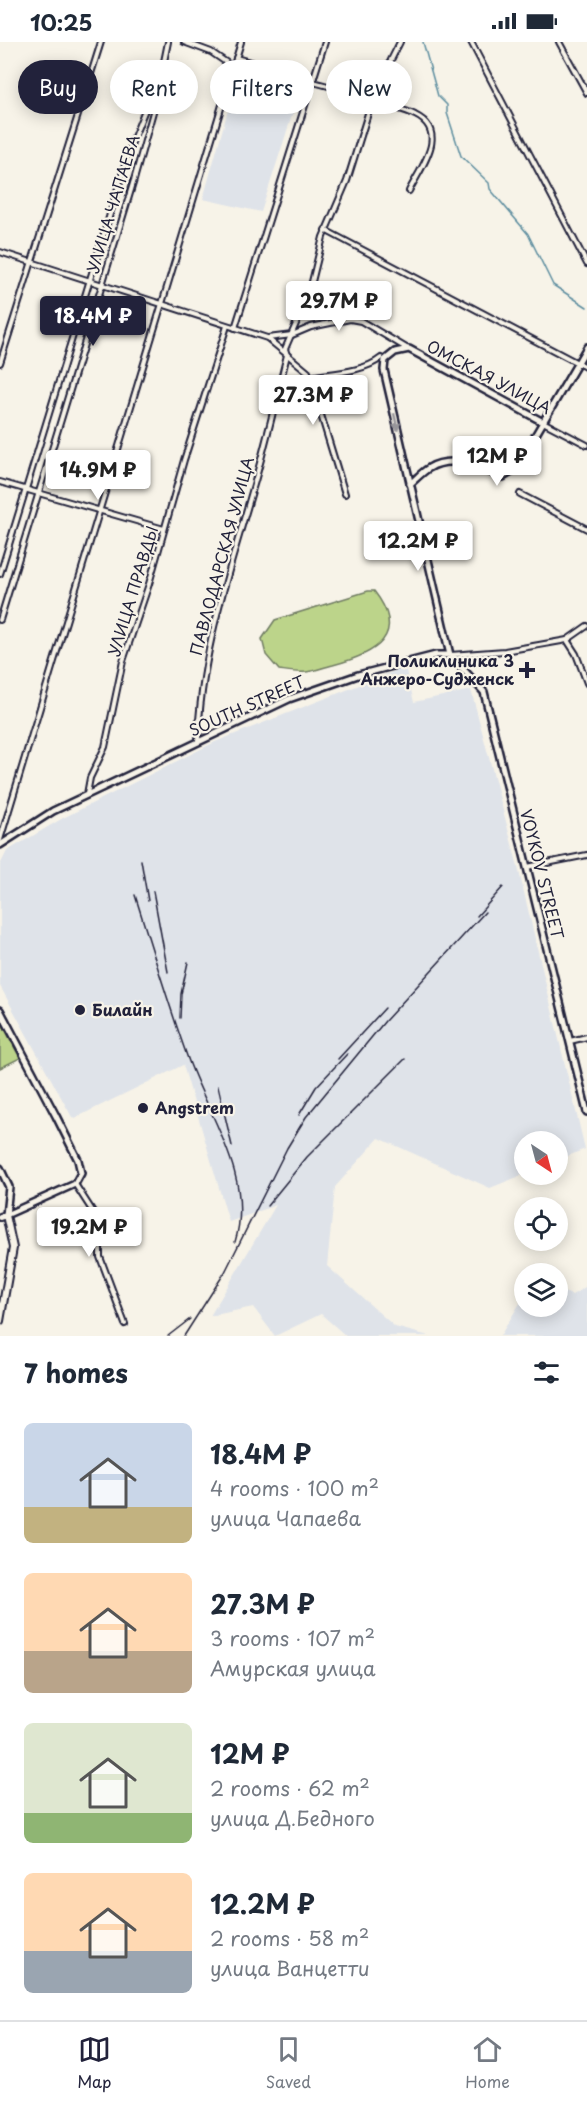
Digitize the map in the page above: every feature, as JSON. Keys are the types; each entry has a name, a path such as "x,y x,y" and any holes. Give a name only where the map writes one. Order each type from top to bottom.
{"main road":[{"path":"0,1321 13,1248 3,1216"}],"street":[{"path":"0,363 101,42"},
{"name":"УЛИЦА ЧАПАЕВА","path":"164,60 168,42"},
{"path":"184,42 211,52 223,60"},
{"path":"241,42 236,58 243,60"},
{"path":"314,78 325,42"},
{"name":"ПАВЛОДАРСКАЯ УЛИЦА","path":"391,60 400,42"},
{"path":"471,42 587,264"},
{"path":"559,42 587,93"},
{"path":"409,191 434,141 428,125 412,113"},
{"name":"УЛИЦА ЧАПАЕВА","path":"0,574 132,142 143,114"},
{"name":"УЛИЦА ЧАПАЕВА","path":"0,620 152,114"},
{"path":"0,840 219,114"},
{"path":"235,328 303,114"},
{"name":"ПАВЛОДАРСКАЯ УЛИЦА","path":"198,742 200,701 209,644 257,475 287,355 285,349 309,294 326,230 346,181 368,114"},
{"path":"326,230 587,368"},
{"path":"0,252 267,338 308,372 345,494"},
{"name":"ОМСКАЯ УЛИЦА","path":"267,338 292,335 311,327 350,319 362,321 409,350 587,445"},
{"name":"УЛИЦА ПРАВДЫ","path":"87,795 90,778 105,747 123,661 149,584 227,326"},
{"path":"450,655 410,484 430,467 454,461 478,466 503,477 515,470 587,347"},
{"name":"ОМСКАЯ УЛИЦА","path":"409,350 395,352 385,360 384,365 410,484"},
{"path":"309,377 362,369 381,358"},
{"path":"0,482 164,530"},
{"path":"520,494 587,529"},
{"path":"587,626 567,640 576,654 587,683"},
{"name":"SOUTH STREET","path":"0,845 54,811 299,695 358,675 436,656 505,651 567,640"},
{"name":"VOYKOV STREET","path":"450,655 484,692 587,1112"},
{"path":"527,867 587,855"},
{"path":"0,1010 78,1160 81,1173 75,1184 3,1216"},
{"path":"570,1041 587,1037"},
{"path":"0,1168 9,1187 3,1216"},
{"path":"75,1184 95,1215 100,1241 100,1257 125,1324"}],"shaded area":[{"path":"227,114 292,114 261,212 203,199"},
{"path":"405,667 414,702 471,690 517,863 585,1149 568,1156 568,1131 514,1131 514,1178 490,1188 379,1138 335,1187 327,1266 395,1327 429,1336 346,1336 321,1314 275,1336 253,1307 210,1316 276,1205 229,1222 183,1065 73,1119 0,986 0,865 7,851 63,818 215,742"},
{"path":"587,1286 587,1336 500,1336 514,1313 514,1317 568,1317 568,1294 572,1295"}],"green space":[{"path":"374,591 384,607 388,620 387,631 382,641 374,649 348,661 303,672 279,670 266,655 262,639 275,620"},
{"path":"0,1020 20,1058 0,1068"}],"waterway":[{"path":"423,42 438,96 447,105 447,113 461,156 489,183 490,189 528,234 553,285 587,307"}],"railway":[{"path":"141,860 148,901"},
{"path":"477,916 503,887"},
{"path":"153,891 168,972"},
{"path":"135,895 187,1056 234,1170 239,1194 240,1218 235,1242"},
{"path":"184,1336 225,1272 287,1148 306,1117 385,1021 485,912"},
{"path":"180,1018 181,994 188,962"},
{"path":"338,1059 385,1008"},
{"path":"299,1115 316,1087 347,1054"},
{"path":"267,1206 307,1157 405,1059"},
{"path":"218,1086 232,1146"},
{"path":"168,1336 190,1319"}],"place":[{"name":"Поликлиника 3 Анжеро-Судженск","path":"527,670"},
{"name":"Билайн","path":"80,1010"},
{"name":"Angstrem","path":"143,1108"}]}
